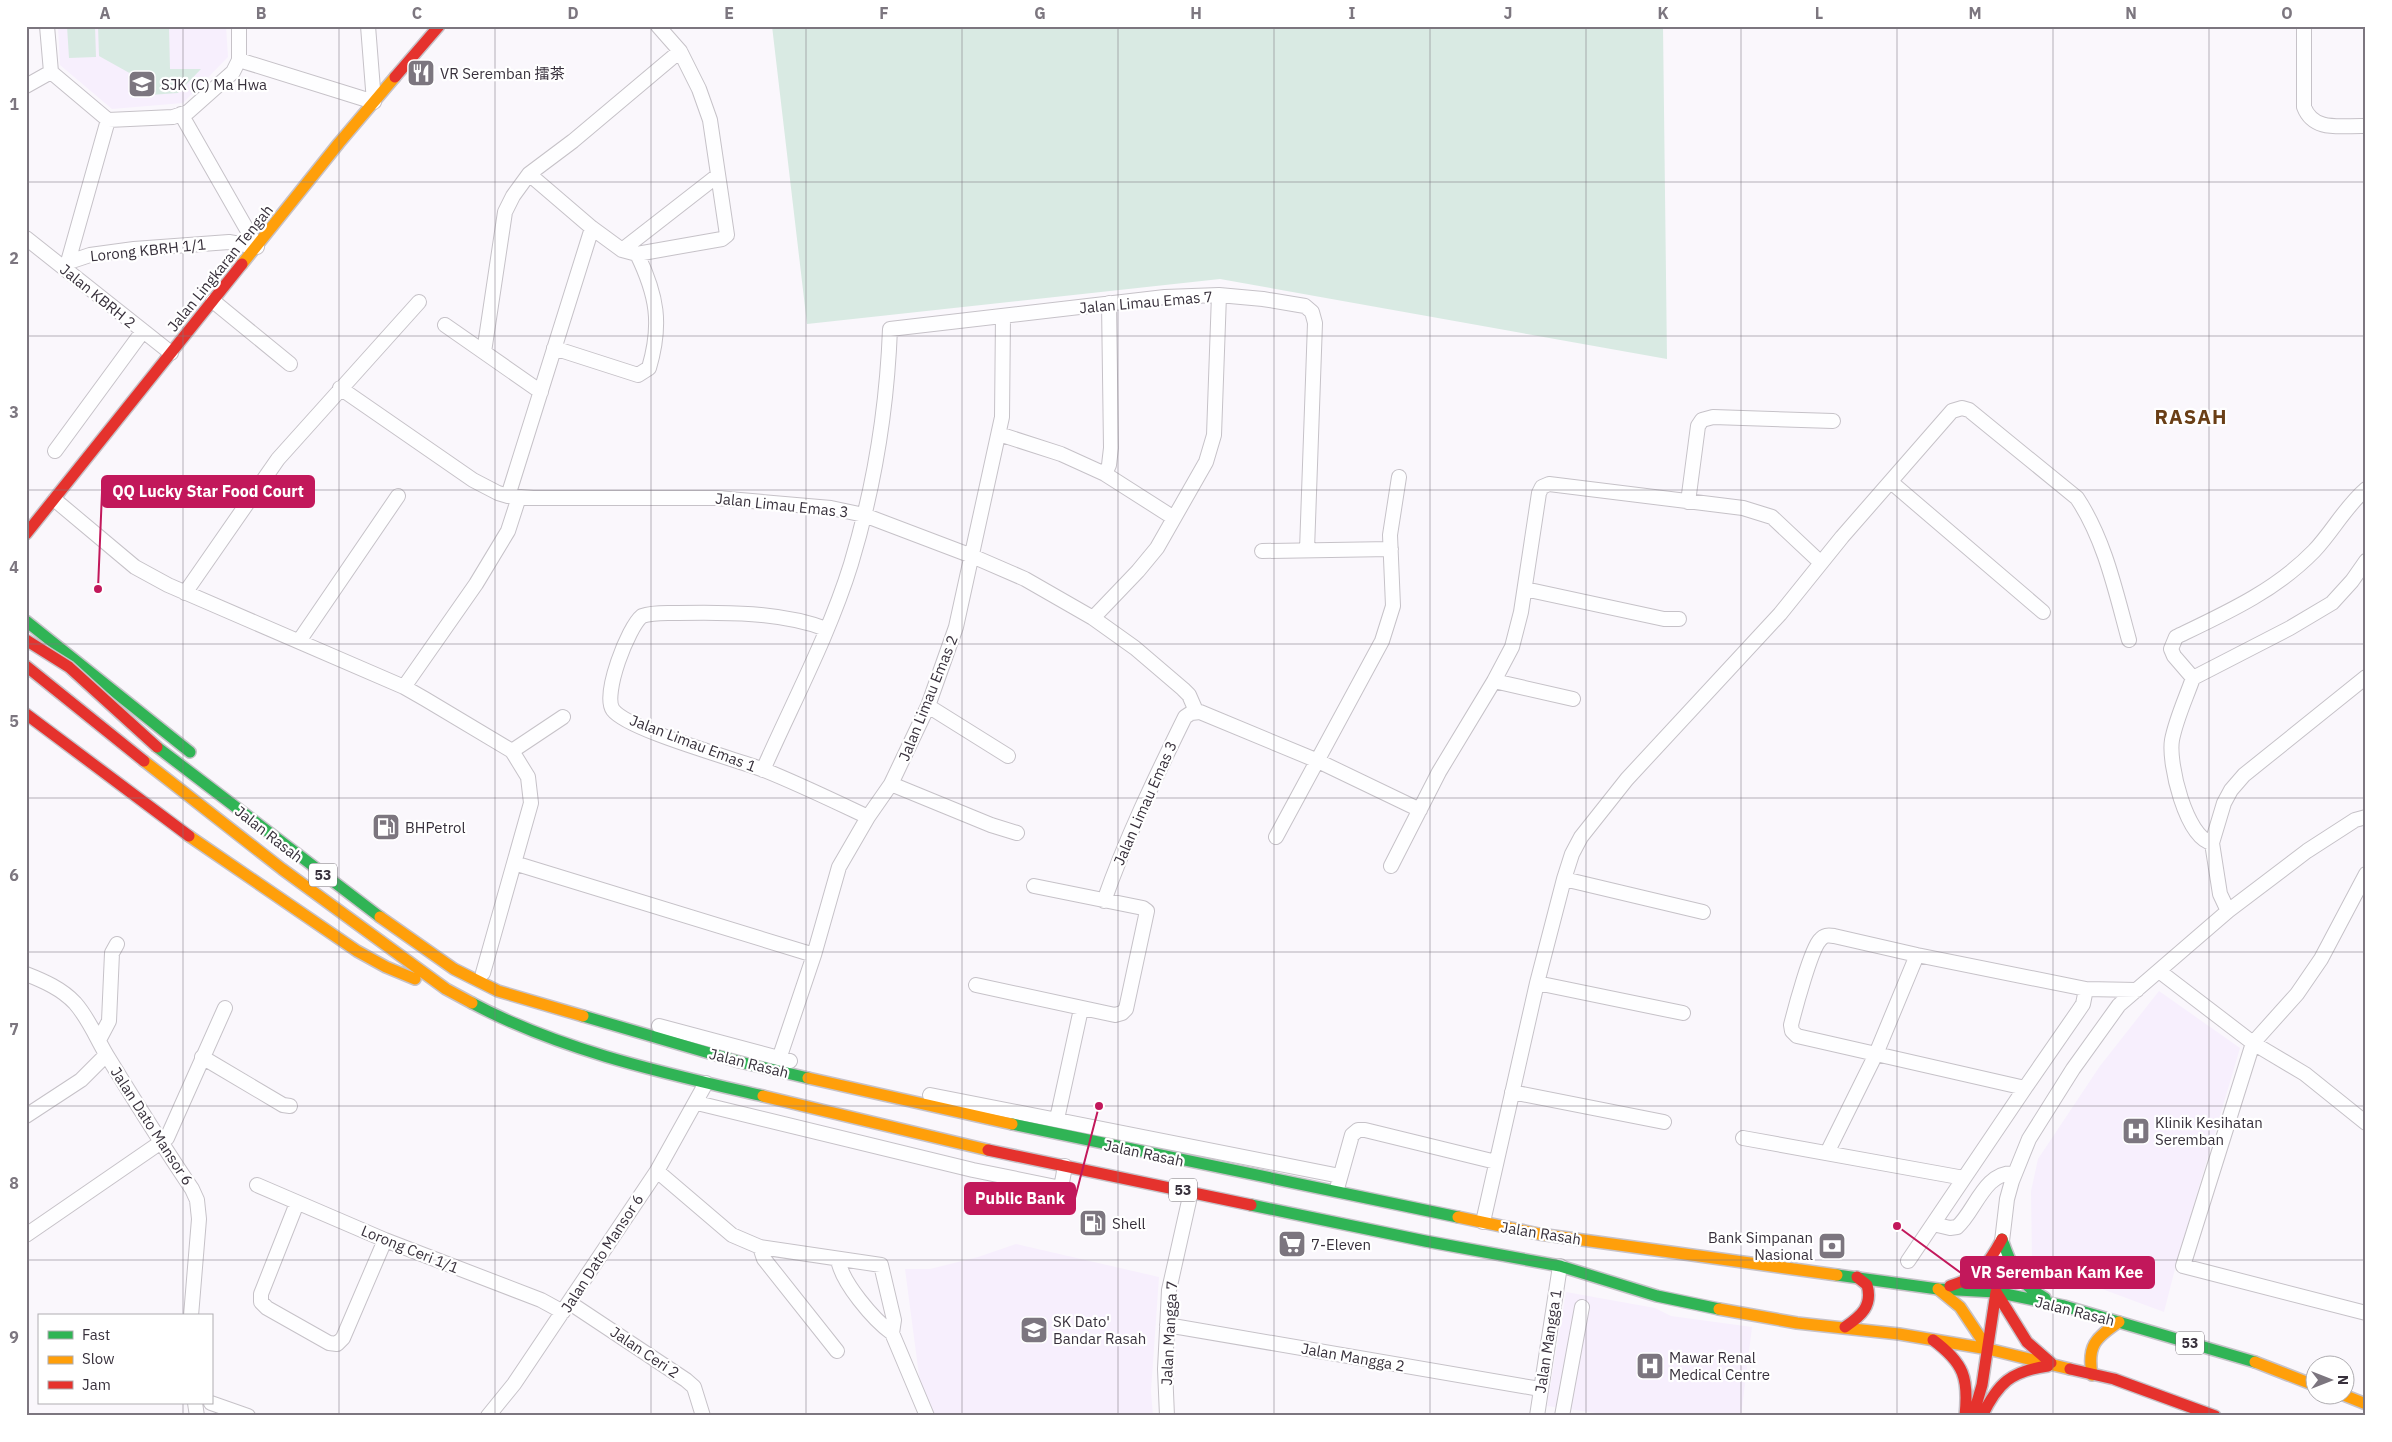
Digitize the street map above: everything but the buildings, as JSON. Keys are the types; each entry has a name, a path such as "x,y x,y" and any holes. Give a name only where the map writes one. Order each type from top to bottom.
{"main road":[{"name":"Jalan Lingkaran Tengah","path":"27,535 339,143 439,26"},
{"path":"26,652 29,627"},
{"path":"29,627 69,667"},
{"path":"29,627 198,758"},
{"name":"Jalan Rasah","path":"26,640 69,667 157,747 394,928 454,970 498,990 740,1062 939,1109 1539,1234 1938,1289 1996,1292 2064,1306 2254,1362 2304,1381"},
{"name":"Jalan Rasah","path":"26,666 94,722 282,869 446,989 502,1019 624,1063 979,1148 1425,1241 1560,1266 1657,1296 1713,1308 1797,1323 1845,1327 1988,1349 2114,1379 2215,1416"},
{"path":"26,679 94,722"},
{"path":"26,714 244,877 349,946 400,975 446,989"},
{"path":"337,869 445,956 498,990"},
{"path":"1938,1289 1968,1281 1981,1273 2002,1239"},
{"path":"2002,1239 2012,1267 2028,1290 2064,1306"},
{"path":"1845,1327 1863,1314 1870,1300 1868,1285 1857,1277"},
{"path":"1938,1289 1960,1307 1988,1349"},
{"path":"1973,1416 1982,1385 1996,1292"},
{"path":"1996,1292 2027,1342 2053,1365"},
{"path":"2092,1375 2090,1364 2092,1345 2098,1336 2119,1322"},
{"path":"1933,1340 1950,1352 1960,1364 1968,1389 1965,1416"},
{"path":"1982,1416 2000,1384 2028,1368 2053,1365"},
{"path":"2354,1399 2366,1404"}],"street":[{"path":"47,26 51,72 108,120 173,117 188,112 233,72 239,60 239,26"},
{"path":"239,60 374,102 368,26"},
{"path":"529,174 592,228 622,250 637,254 722,239 727,236 710,120 699,89 680,51 659,26"},
{"path":"2304,26 2304,107 2307,115 2320,125 2366,126"},
{"path":"484,352 505,212 513,196 529,174 574,141 680,51"},
{"path":"26,86 51,72"},
{"path":"181,114 257,247"},
{"path":"68,266 108,120"},
{"path":"622,250 717,176"},
{"path":"404,686 476,584 508,531 513,497 540,392 592,228"},
{"name":"Jalan KBRH 2","path":"26,238 68,266 143,332 171,353"},
{"name":"Lorong KBRH 1/1","path":"68,266 90,255 134,249 229,242 257,247"},
{"path":"554,348 638,375 649,368 655,348 658,316 647,274 637,254"},
{"path":"1092,618 1150,556 1206,462 1214,435 1219,296"},
{"name":"Jalan Limau Emas 7","path":"890,329 1165,297 1219,296 1263,299 1305,306 1312,312 1315,324 1307,550"},
{"path":"213,301 290,364"},
{"path":"185,593 278,459 419,302"},
{"path":"1105,474 1109,466 1111,448 1109,303"},
{"name":"Jalan Limau Emas 2","path":"779,1059 814,955 839,867 868,817 892,784 928,706 956,627 999,434 1003,398 1003,316"},
{"path":"445,325 540,392"},
{"name":"Jalan Limau Emas 1","path":"763,770 826,629 850,566 864,515 886,402 890,329"},
{"path":"55,451 143,332"},
{"name":"Jalan Limau Emas 3","path":"340,388 473,480 498,494 513,497 717,498 831,508 864,515 972,556 1026,579 1092,618 1135,648 1183,689 1189,695 1196,711 1185,717 1152,782 1120,856 1104,901"},
{"path":"1483,1222 1537,983 1564,879 1572,854 1581,837 1627,779 1780,614 1821,563 1952,411 1962,408 1969,410 2077,498 2085,510 2104,555 2129,640"},
{"path":"1688,502 1698,426 1702,420 1713,417 1833,421"},
{"path":"999,434 1061,454 1105,474 1174,518"},
{"path":"1276,837 1388,626 1393,606 1390,535 1398,477"},
{"path":"1891,482 2043,612"},
{"path":"1391,866 1439,772 1494,681 1512,647 1525,588 1539,493 1542,487 1548,484 1743,508 1772,517 1821,563"},
{"path":"2193,678 2174,656 2171,649 2172,642 2176,637 2249,601 2281,580 2316,549 2352,502 2366,489"},
{"path":"299,641 398,496"},
{"path":"55,500 135,567 185,593 404,686 512,752 528,777 531,797 528,817 483,973"},
{"path":"1262,551 1392,550"},
{"path":"2212,843 2202,840 2191,821 2174,777 2171,756 2174,730 2193,678 2290,628 2332,602 2352,581 2366,561"},
{"path":"1525,588 1664,619 1679,619"},
{"name":"Jalan Limau Emas 1","path":"826,629 783,618 708,612 648,614 642,616 633,625 619,660 610,694 614,711 644,728 763,770 868,817"},
{"path":"2228,911 2220,894 2212,843 2224,803 2237,782 2366,677"},
{"path":"1494,681 1572,699"},
{"path":"928,706 1008,756"},
{"path":"1196,711 1318,761 1420,810"},
{"path":"512,752 563,717"},
{"path":"892,784 972,818 1017,833"},
{"path":"1996,1292 2007,1199 2029,1139 2073,1069 2120,1005 2228,911 2307,851 2355,820 2366,818"},
{"path":"514,863 814,955"},
{"path":"2366,874 2321,959 2297,994 2253,1043 2184,1266 2366,1314"},
{"path":"1564,879 1702,912"},
{"path":"976,985 1115,1015 1122,1013 1126,1009 1147,911 1143,908 1034,886"},
{"path":"2026,1088 1797,1036 1792,1031 1791,1025 1818,942 1825,936 1834,936 1917,955 2086,989 2137,990"},
{"path":"99,1040 108,1021 112,953 116,944"},
{"path":"1827,1153 1876,1054 1917,955"},
{"path":"445,956 512,985 779,1059 897,1088 1340,1176"},
{"path":"2159,971 2253,1043 2306,1074 2366,1123"},
{"name":"Jalan Dato Mansor 6","path":"26,974 48,983 74,1002 87,1017 106,1054 161,1144 192,1188 199,1210 191,1314"},
{"path":"1537,983 1683,1013"},
{"path":"1908,1261 2079,1010 2086,989"},
{"path":"26,1235 161,1144 172,1128 225,1008"},
{"path":"1057,1119 1081,1009"},
{"path":"26,1116 81,1080 106,1054"},
{"path":"202,1057 283,1105 290,1106"},
{"name":"Jalan Dato Mansor 6","path":"494,1414 567,1308 624,1218 657,1171 697,1103 706,1083"},
{"path":"1512,1092 1664,1122"},
{"path":"697,1103 973,1170 1061,1188 1065,1166"},
{"path":"1336,1193 1352,1135 1362,1130 1496,1162"},
{"path":"1743,1138 1964,1178"},
{"path":"973,1170 979,1148"},
{"path":"657,1171 732,1235 760,1247 881,1265 894,1320 892,1333 927,1416"},
{"path":"1933,1224 1950,1228 1957,1227 1987,1187 2004,1175 2015,1173"},
{"name":"Lorong Ceri 1/1","path":"257,1185 385,1240 540,1300 567,1308"},
{"name":"Jalan Mangga 7","path":"1168,1416 1165,1369 1169,1290 1190,1192"},
{"path":"297,1203 261,1294 261,1302 267,1308 330,1343 337,1344 343,1338 385,1240"},
{"path":"760,1247 764,1259 837,1351"},
{"path":"838,1259 841,1272 848,1282 879,1324 892,1333"},
{"name":"Jalan Mangga 1","path":"1537,1414 1560,1266"},
{"path":"1562,1416 1582,1307"},
{"name":"Jalan Ceri 2","path":"567,1308 686,1380 694,1387 703,1416"},
{"name":"Jalan Mangga 2","path":"1167,1325 1540,1389"},
{"path":"212,1403 248,1416"},
{"path":"1537,1414 1555,1416"}],"shaded area":[{"name":"SJK (C) Ma Hwa","path":"58,26 226,26 228,57 183,103 112,109 60,65"},
{"path":"67,26 95,26 96,57 69,58"},
{"path":"98,26 169,26 170,69 201,69 178,93 136,96 142,80 99,56"},
{"path":"772,26 1663,26 1667,359 1220,279 807,324"},
{"name":"Klinik Kesihatan Seremban","path":"2159,991 2240,1048 2164,1312 2032,1263 2031,1191 2038,1159 2100,1066"},
{"name":"SK Dato' Bandar Rasah","path":"1016,1244 1159,1277 1151,1391 1153,1416 935,1416 920,1383 905,1269 930,1269 978,1257"},
{"name":"Mawar Renal Medical Centre","path":"1566,1292 1655,1308 1671,1316 1752,1327 1741,1416 1617,1416 1547,1406"}],"traffic: fast":[{"path":"26,621 190,752"},
{"path":"157,747 380,917"},
{"path":"472,1003 542,1035 614,1059 688,1079 763,1096"},
{"path":"583,1016 740,1062 808,1078"},
{"path":"1012,1124 1458,1217"},
{"path":"1251,1205 1425,1241 1560,1266 1657,1296 1719,1309"},
{"path":"2002,1239 2009,1258 2022,1280 2036,1293 2045,1298"},
{"path":"1837,1275 1938,1289 1996,1292 2064,1306 2255,1362"}],"traffic: slow":[{"path":"242,264 339,143 395,77"},
{"path":"144,761 282,869 446,989 472,1003"},
{"path":"189,836 357,951 386,967 415,979"},
{"path":"380,917 454,969 498,991 583,1016"},
{"path":"808,1078 1012,1124"},
{"path":"763,1096 988,1150"},
{"path":"1458,1217 1539,1234 1837,1275"},
{"path":"1938,1289 1960,1307 1988,1349"},
{"path":"1719,1309 1797,1323 1899,1334 1988,1349 2070,1369"},
{"path":"2092,1375 2091,1357 2095,1344 2104,1333 2119,1322"},
{"path":"2255,1362 2304,1381"},
{"path":"2354,1399 2366,1404"}],"traffic: jam":[{"path":"395,77 439,26"},
{"path":"26,534 242,264"},
{"path":"26,640 69,667 157,747"},
{"path":"26,666 144,761"},
{"path":"26,714 189,836"},
{"path":"988,1150 1251,1205"},
{"path":"1950,1286 1968,1279 1982,1269 2002,1239"},
{"path":"1845,1327 1856,1319 1867,1305 1867,1285 1857,1277"},
{"path":"1973,1416 1982,1385 1996,1292"},
{"path":"1996,1292 2027,1342 2051,1363"},
{"path":"1933,1340 1952,1356 1962,1372 1966,1391 1965,1416"},
{"path":"1982,1416 1994,1395 2007,1380 2024,1371 2048,1366"},
{"path":"2070,1369 2114,1379 2215,1416"}],"place":[{"name":"VR Seremban 擂茶","path":"421,73"},
{"name":"SJK (C) Ma Hwa","path":"142,84"},
{"name":"QQ Lucky Star Food Court","path":"98,589"},
{"name":"BHPetrol","path":"386,827"},
{"name":"Public Bank","path":"1099,1106"},
{"name":"Klinik Kesihatan Seremban","path":"2136,1131"},
{"name":"Shell","path":"1093,1223"},
{"name":"VR Seremban Kam Kee","path":"1897,1226"},
{"name":"7-Eleven","path":"1292,1244"},
{"name":"Bank Simpanan Nasional","path":"1832,1246"},
{"name":"SK Dato' Bandar Rasah","path":"1034,1330"},
{"name":"Mawar Renal Medical Centre","path":"1650,1366"}],"district":[{"name":"RASAH","path":"2191,416"}]}
